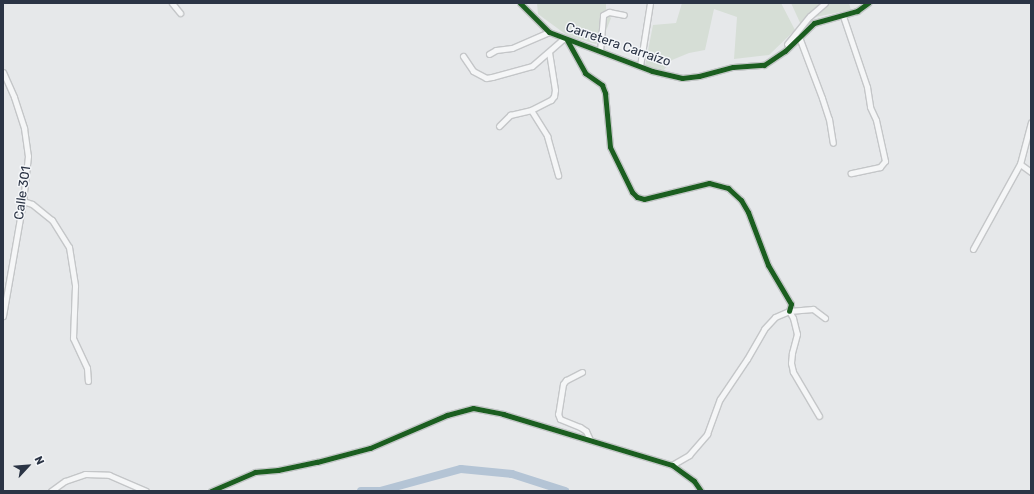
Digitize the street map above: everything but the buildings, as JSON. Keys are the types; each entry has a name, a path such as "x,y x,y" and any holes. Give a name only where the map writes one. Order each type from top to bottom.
{"street":[{"path":"172,3 180,13"},
{"name":"Carretera Carraízo","path":"520,3 549,32 565,40 600,51 652,71 682,78 699,76 733,67 764,65 785,51 814,23 857,11 868,3"},
{"path":"640,66 650,3"},
{"path":"774,58 810,16 825,3"},
{"path":"600,51 603,15 609,12 624,15"},
{"path":"843,16 867,87 870,107 876,120 885,161 880,167 851,174"},
{"path":"489,54 496,50 512,48 549,32"},
{"path":"799,37 822,98 834,143"},
{"path":"464,58 473,72 486,78 492,77 500,74 524,70 532,66 565,40 585,74 602,85 605,93 610,147 632,192 637,197 644,199 709,183 728,188 741,200 748,212 768,266 791,304 789,311 793,318 797,334 792,353 791,363 793,372 819,416"},
{"path":"499,126 510,115 531,110 551,100 554,96 555,90 549,52"},
{"name":"Calle 301","path":"3,72 14,97 24,128 28,156 3,316"},
{"path":"531,110 547,136 558,175"},
{"path":"973,249 1020,164 1031,122"},
{"path":"1020,164 1031,172"},
{"path":"22,201 32,204 52,220 69,247 75,286 74,338 87,368 88,381"},
{"path":"672,465 689,454 707,434 720,399 747,359 764,329 776,317 789,311 813,309 825,318"},
{"path":"582,372 566,380 563,384 558,414 560,419 586,431 590,440"},
{"path":"211,491 255,472 278,470 309,464 370,448 447,415 473,408 503,414 672,465 694,481 701,491"},
{"path":"51,491 65,482 85,474 110,475 146,491"}],"shaded area":[{"path":"537,3 606,3 606,13 611,18 604,36 596,44 568,36 538,14"},
{"path":"682,3 781,3 795,30 769,55 734,59 737,17 714,9 705,50 689,53 672,60 663,71 645,66 653,25 676,23"},
{"path":"791,3 849,3 851,10 815,17 802,27"}],"waterway":[{"path":"361,491 380,491 461,469 512,474 565,491"}],"cycle path":[{"path":"520,3 549,32 652,71 682,78 699,76 733,67 764,65 785,51 814,23 857,11 868,3"},
{"path":"567,40 585,73 602,85 605,93 610,147 632,192 637,197 644,199 709,183 728,188 741,200 748,212 768,265 791,304 789,311"},
{"path":"211,491 255,472 278,470 317,462 370,448 447,415 473,408 503,414 672,465 694,481 701,491"}]}
